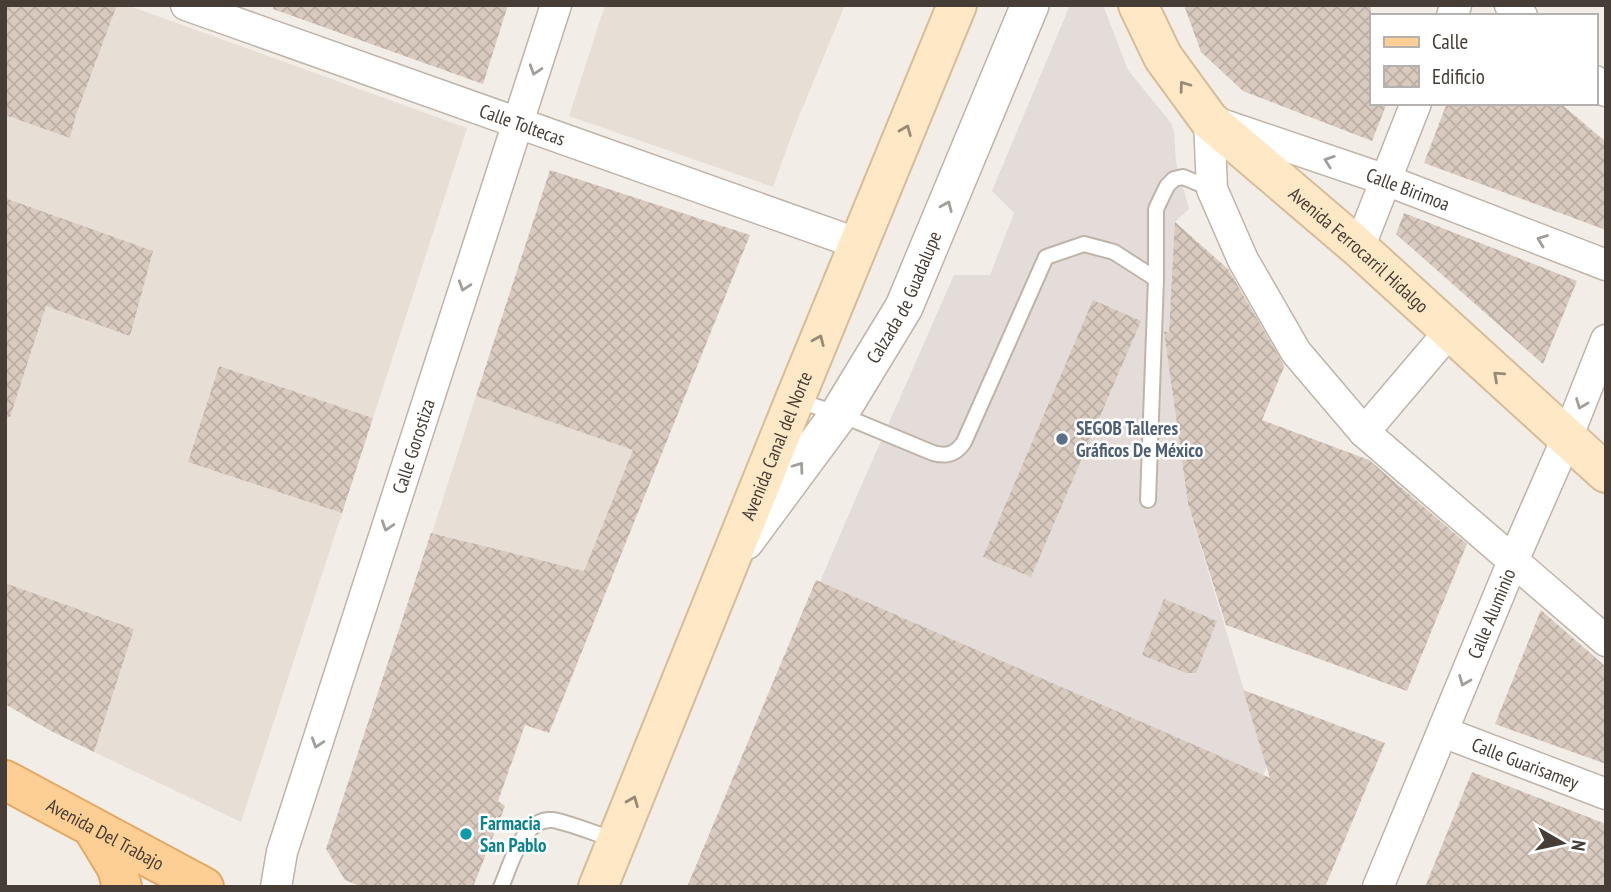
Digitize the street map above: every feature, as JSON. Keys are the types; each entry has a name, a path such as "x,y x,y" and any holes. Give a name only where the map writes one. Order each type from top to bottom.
{"main road":[{"name":"Avenida Canal del Norte","path":"598,887 794,399 957,5"},
{"name":"Avenida Ferrocarril Hidalgo","path":"1138,5 1163,57 1209,120 1359,248 1606,473"},
{"name":"Avenida Del Trabajo","path":"5,780 204,887"},
{"path":"92,827 117,868 121,887"}],"street":[{"name":"Calle Toltecas","path":"186,5 859,244"},
{"name":"Calle Gorostiza","path":"276,887 282,852 556,5"},
{"name":"Calzada de Guadalupe","path":"730,562 839,414 904,307 1030,5"},
{"path":"1359,248 1415,105"},
{"name":"Calle Birimoa","path":"1209,120 1386,180 1606,265"},
{"path":"1209,120 1212,189 1243,260 1296,352 1364,432 1606,641"},
{"path":"1364,432 1449,332"},
{"name":"Calle Aluminio","path":"1378,887 1606,340"},
{"name":"Calle Guarisamey","path":"1443,732 1606,794"}],"lane":[{"path":"1148,500 1156,209 1167,186 1174,179 1184,177 1212,189"},
{"path":"794,399 839,414 941,456 951,454 964,442 1046,257 1084,244 1114,252 1156,279"},
{"path":"501,887 521,842 533,826 551,820 617,841"}],"shaded area":[{"path":"117,5 127,5 467,128 373,418 219,366 189,462 342,513 241,822 94,752 134,629 5,583 5,389 18,392 46,306 130,335 152,251 5,198 5,115 70,138"},
{"path":"605,5 845,5 773,187 569,116"},
{"path":"1070,5 1103,5 1128,70 1171,123 1176,162 1189,209 1175,222 1170,352 1172,389 1188,505 1267,766 1216,887 689,887 954,275 990,275 1014,213 992,191"},
{"path":"476,396 633,450 584,571 432,533"}],"building":[{"path":"5,5 117,5 70,138 5,115"},
{"path":"273,5 508,5 483,84 273,9"},
{"path":"1184,5 1371,5 1370,105 1386,105 1372,141 1243,91 1201,52"},
{"path":"1446,105 1562,105 1606,142 1606,230 1424,163"},
{"path":"550,170 750,235 549,733 525,725 498,801 505,806 473,887 362,887 345,880 326,849 431,533 584,571 633,450 476,396"},
{"path":"5,198 153,251 130,336 46,306 10,417 5,417"},
{"path":"1404,213 1577,281 1543,364 1396,234"},
{"path":"1175,222 1228,269 1283,363 1284,367 1262,420 1369,460 1467,544 1407,691 1226,625 1188,504 1164,331 1169,333"},
{"name":"SEGOB Talleres Gráficos De México","path":"1093,300 1141,321 1031,577 983,557"},
{"path":"219,366 373,418 342,513 188,462"},
{"path":"816,580 1270,778 1243,690 1385,743 1325,887 687,887"},
{"path":"5,583 134,629 94,752 5,704"},
{"path":"1164,599 1217,621 1196,673 1186,673 1142,655"},
{"path":"1541,610 1606,667 1606,764 1495,724"},
{"path":"1472,772 1606,824 1606,887 1425,887"}],"place":[{"name":"SEGOB Talleres Gráficos De México","path":"1062,439"},
{"name":"Farmacia San Pablo","path":"466,834"}]}
